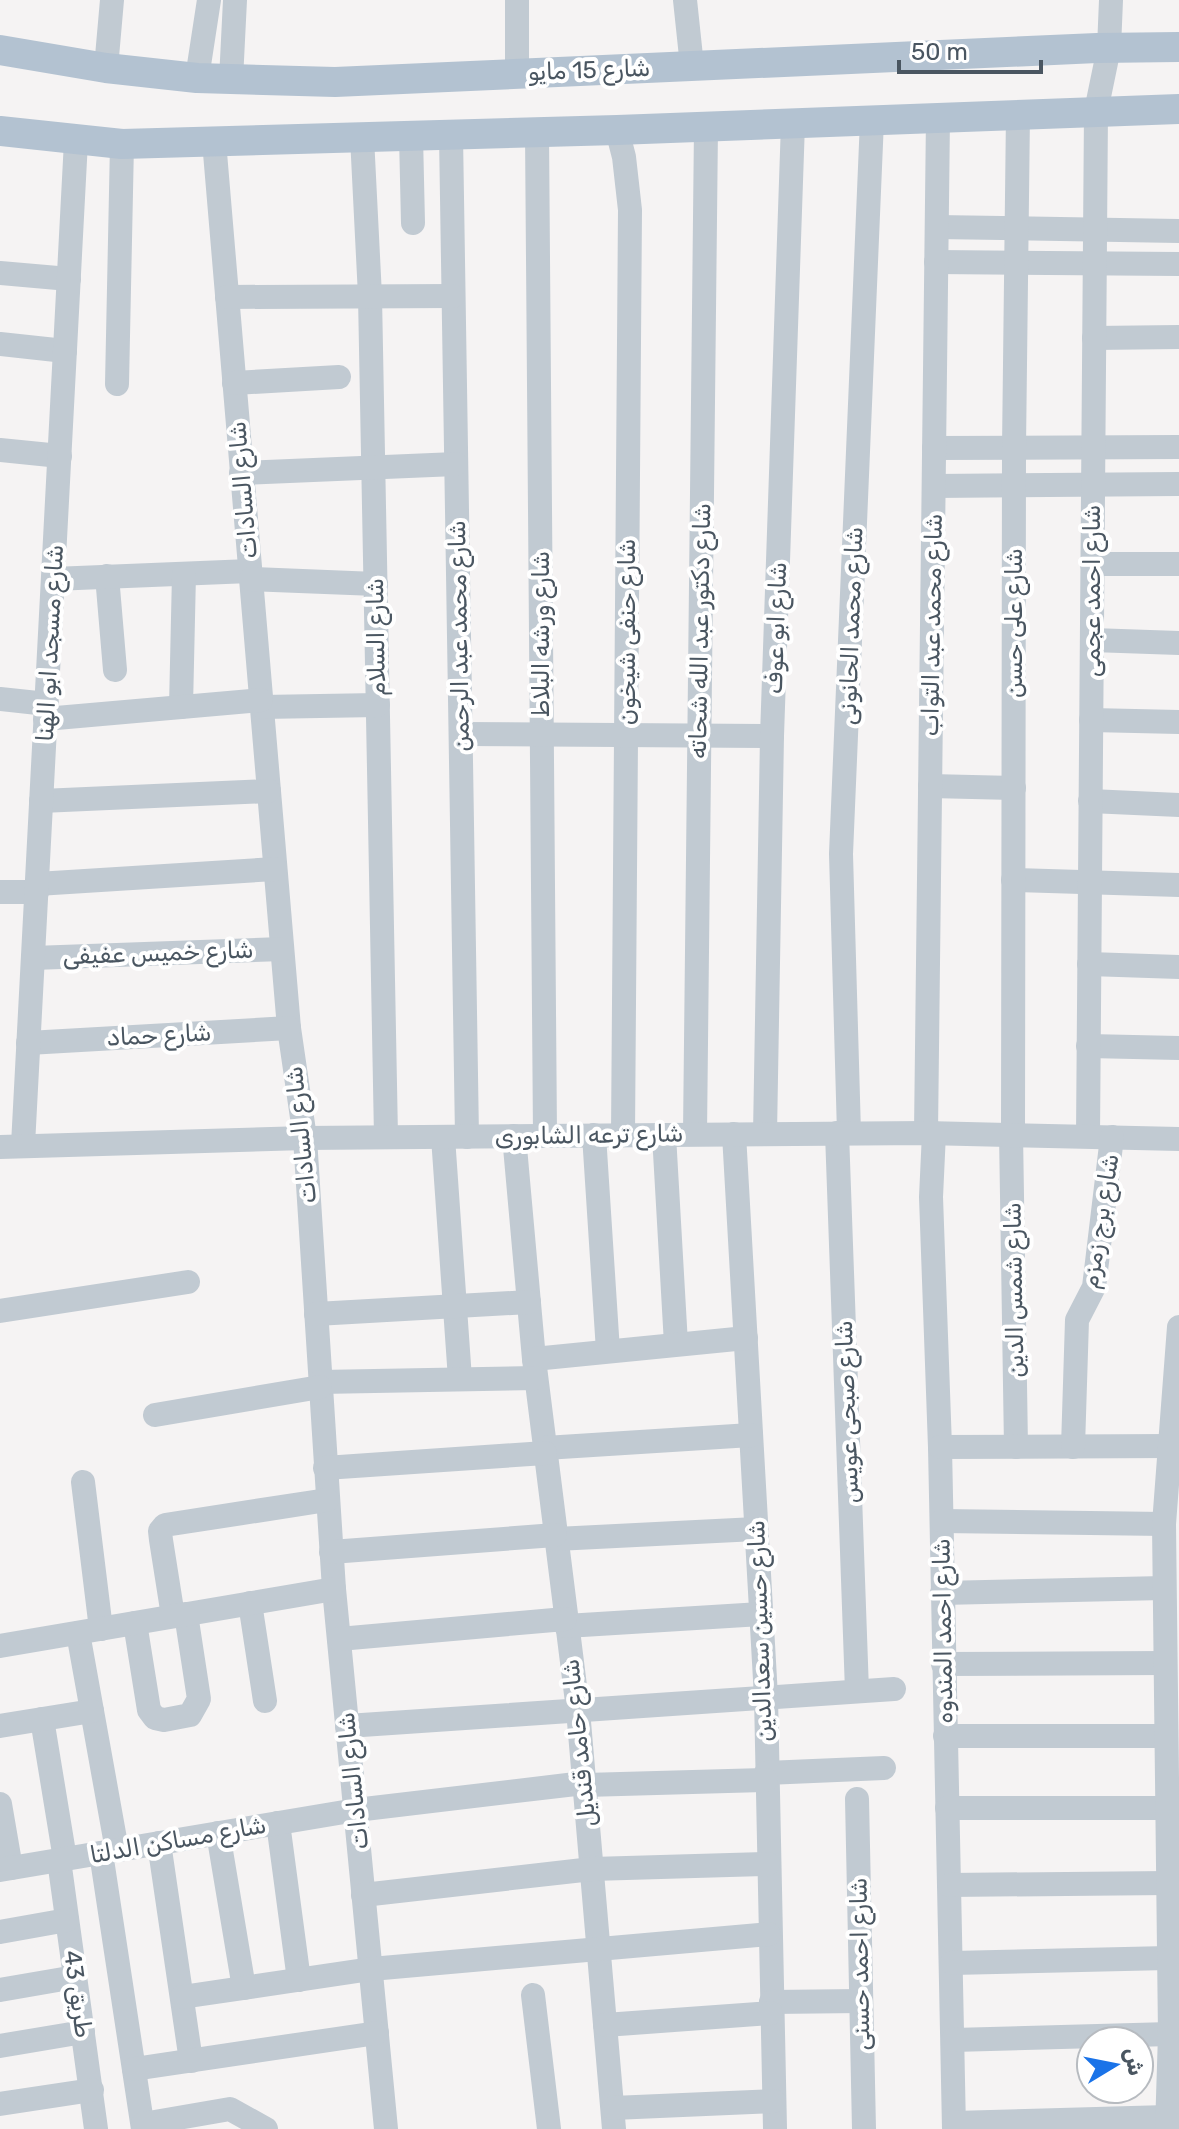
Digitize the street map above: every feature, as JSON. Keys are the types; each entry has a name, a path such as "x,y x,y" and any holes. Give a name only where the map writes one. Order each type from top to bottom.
{"main road":[{"name":"شارع 15 مايو","path":"0,50 106,68 197,78 335,82 1179,47"},
{"path":"0,131 122,144 537,133 1179,109"}],"street":[{"path":"106,68 112,0"},
{"path":"197,78 209,0"},
{"path":"231,80 235,0"},
{"path":"517,0 517,73"},
{"path":"685,0 692,66"},
{"name":"شارع احمد عجمى","path":"1088,1136 1096,111 1109,48 1111,0"},
{"name":"شارع على حسن","path":"1012,1133 1018,113"},
{"name":"شارع محمد عبد التواب","path":"930,1133 930,786 938,117"},
{"name":"شارع محمد الحانونى","path":"843,1133 841,854 872,120"},
{"name":"شارع ابو عوف","path":"765,1134 772,736 793,123"},
{"name":"شارع دكتور عبد الله شحاته","path":"695,1134 706,127"},
{"name":"شارع حنفى شيخون","path":"617,130 624,157 630,210 623,1135"},
{"name":"شارع ورشه البلاط","path":"537,133 545,1136"},
{"name":"شارع محمد عبد الرحمن","path":"451,135 461,734 455,1137 455,1305 460,1379"},
{"path":"411,136 413,223"},
{"name":"شارع السلام","path":"362,137 370,296 386,1137"},
{"name":"شارع مسجد ابو الهنا","path":"12,1146 28,1043 76,141"},
{"name":"شارع السادات","path":"214,141 289,1028 305,1138 334,1589 386,2129"},
{"path":"117,384 122,144"},
{"path":"937,227 1179,231"},
{"path":"936,262 1179,264"},
{"path":"0,273 69,279"},
{"path":"227,297 453,296"},
{"path":"1094,338 1179,337"},
{"path":"0,344 65,351"},
{"path":"234,383 339,377"},
{"path":"934,448 1179,447"},
{"path":"0,450 60,456"},
{"path":"241,473 456,464"},
{"path":"934,486 1179,484"},
{"path":"1092,564 1179,564"},
{"path":"181,707 184,574"},
{"path":"53,579 250,575 376,584"},
{"path":"107,576 115,670"},
{"path":"1092,640 1179,643"},
{"path":"0,699 46,712 261,703 378,705"},
{"path":"1091,720 1179,722"},
{"path":"461,734 772,736"},
{"path":"930,786 1014,788"},
{"path":"41,801 269,791"},
{"path":"1090,801 1179,805"},
{"path":"0,892 275,869"},
{"path":"1013,880 1179,885"},
{"name":"شارع خميس عفيفى","path":"33,958 282,949"},
{"path":"1089,964 1179,967"},
{"name":"شارع حماد","path":"28,1043 289,1028"},
{"path":"1088,1046 1179,1048"},
{"name":"شارع ترعه الشابورى","path":"12,1146 305,1138 843,1133 1012,1133 1179,1139"},
{"name":"شارع صبحى عويس","path":"843,1133 857,1691"},
{"name":"شارع احمد المندوه","path":"930,1133 942,1521 954,2126"},
{"name":"شارع شمس الدين","path":"1012,1133 1016,1447"},
{"name":"شارع حسين سعدالدين","path":"734,1134 766,1697 775,2129"},
{"path":"594,1135 608,1351"},
{"path":"664,1135 676,1344"},
{"name":"شارع حامد قنديل","path":"514,1136 535,1368 578,1710 614,2118"},
{"name":"شارع برج زمزم","path":"1073,1447 1077,1320 1094,1287 1112,1137"},
{"path":"0,1311 188,1282"},
{"path":"316,1314 418,1319 455,1305 529,1302"},
{"path":"155,1415 320,1385 460,1379 535,1368 608,1351 746,1338"},
{"path":"954,2126 1167,2123 1173,2030 1168,1958 1171,1882 1167,1808 1173,1783 1166,1736 1172,1692 1165,1663 1178,1342"},
{"path":"325,1468 751,1435"},
{"path":"940,1447 1073,1447 1173,1438"},
{"path":"83,1482 92,1711 143,2126 230,2109 266,2129"},
{"path":"135,1623 147,1702 155,1718 164,1720 190,1715 196,1707 198,1690 160,1531 173,1522 327,1500"},
{"path":"942,1521 1169,1521"},
{"path":"331,1552 555,1537 756,1529"},
{"path":"0,1646 334,1589"},
{"path":"942,1593 1169,1601"},
{"path":"250,1603 265,1701"},
{"path":"339,1639 566,1623 761,1614"},
{"path":"943,1664 1165,1663"},
{"path":"347,1726 894,1689"},
{"path":"0,1726 92,1711"},
{"name":"طريق 43","path":"42,1719 96,2129"},
{"path":"945,1736 1166,1736"},
{"name":"شارع مساكن الدلتا","path":"6,1869 356,1810 584,1784 884,1768"},
{"name":"شارع احمد حسنى","path":"857,1799 864,2129"},
{"path":"0,1804 6,1869"},
{"path":"947,1808 1167,1808"},
{"path":"278,1823 299,1980"},
{"path":"218,1833 244,1988"},
{"path":"159,1843 191,2061"},
{"path":"363,1895 592,1869 768,1864"},
{"path":"949,1885 1171,1882"},
{"path":"0,1932 67,1920"},
{"path":"182,1997 371,1969 769,1934"},
{"path":"952,1963 1168,1958"},
{"path":"0,1990 75,1977"},
{"path":"533,1995 549,2129"},
{"path":"605,2025 861,2001"},
{"path":"953,2040 1173,2030"},
{"path":"0,2046 83,2032"},
{"path":"134,2069 377,2033"},
{"path":"0,2104 92,2090"},
{"path":"614,2118 774,2101"}]}
